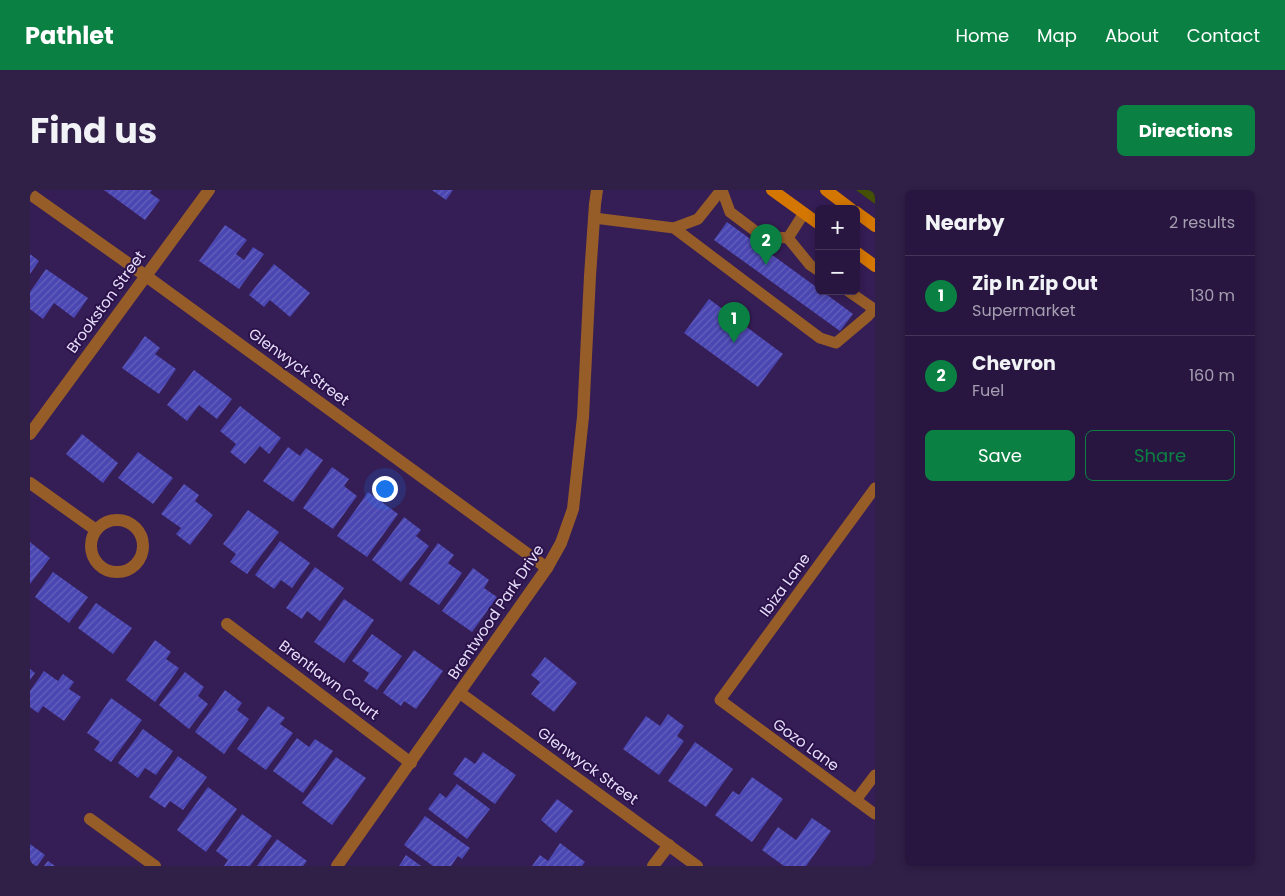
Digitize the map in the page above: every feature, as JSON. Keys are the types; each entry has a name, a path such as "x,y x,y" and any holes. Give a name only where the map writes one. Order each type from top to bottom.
{"main road":[{"path":"772,190 815,221"},
{"path":"826,190 847,205"},
{"path":"860,215 875,226"},
{"path":"860,255 875,266"}],"street":[{"name":"Brookston Street","path":"30,434 209,190"},
{"name":"Brentwood Park Drive","path":"336,866 460,693 547,568 561,543 573,509 583,417 597,190"},
{"name":"Glenwyck Street","path":"30,194 146,276 547,568"},
{"path":"30,482 96,530"},
{"path":"118,520 126,521 134,526 142,540 143,548 137,563 130,569 121,572 112,572 96,564 90,547 96,530 102,524 118,520"},
{"name":"Brentlawn Court","path":"227,624 411,762"},
{"name":"Glenwyck Street","path":"460,693 697,866"},
{"path":"90,819 155,866"},
{"path":"653,866 669,845"}],"lane":[{"path":"594,218 674,228 698,218 722,190 730,212 762,236 788,238 815,268"},
{"path":"788,238 804,213"},
{"path":"674,228 820,338 836,342 874,309 854,295"},
{"name":"Ibiza Lane","path":"720,700 875,488"},
{"name":"Gozo Lane","path":"720,700 875,814"},
{"path":"856,800 875,774"}],"green space":[{"path":"856,190 875,190 875,204"}],"building":[{"path":"104,190 152,190 150,193 160,200 145,220"},
{"path":"432,190 453,190 446,200"},
{"path":"727,222 815,286 815,295 827,295 853,314 840,331 714,240"},
{"path":"225,225 247,240 236,254 244,260 253,247 264,254 239,289 199,261"},
{"path":"30,254 39,261 30,274"},
{"path":"274,264 310,293 290,317 270,300 264,307 249,295"},
{"path":"46,269 88,298 74,318 54,303 43,319 30,309 30,292"},
{"path":"709,299 783,354 758,387 684,333"},
{"path":"145,336 160,348 155,354 176,369 159,394 122,368"},
{"path":"194,370 232,399 217,419 199,405 187,421 167,405"},
{"path":"240,406 281,438 269,454 260,446 245,464 230,452 236,444 220,431"},
{"path":"82,434 118,463 103,483 66,454"},
{"path":"288,447 300,456 306,448 323,460 293,502 263,481"},
{"path":"138,452 173,478 153,504 118,478"},
{"path":"332,467 349,479 344,486 357,496 333,529 303,508"},
{"path":"184,484 199,495 195,501 213,515 190,545 176,534 181,528 161,514"},
{"path":"368,492 398,514 367,557 337,536"},
{"path":"248,510 279,532 247,574 230,562 236,554 223,544"},
{"path":"404,517 421,530 416,536 429,546 401,582 372,560"},
{"path":"280,541 310,563 292,588 281,580 274,589 255,575"},
{"path":"30,542 50,558 30,584"},
{"path":"438,543 454,555 448,563 462,573 439,605 409,584"},
{"path":"315,567 344,588 320,621 307,611 302,619 286,608"},
{"path":"473,568 489,580 484,588 497,597 472,632 442,611"},
{"path":"53,572 88,597 69,623 35,597"},
{"path":"344,599 374,620 344,663 314,642"},
{"path":"96,603 132,628 113,654 78,628"},
{"path":"372,634 402,656 377,690 364,681 369,673 352,661"},
{"path":"155,640 171,652 166,659 179,668 155,702 126,680"},
{"path":"414,650 443,671 416,709 404,701 401,706 383,693"},
{"path":"545,657 577,683 554,712 531,694 540,682 531,675"},
{"path":"30,669 35,673 30,680"},
{"path":"44,671 58,681 63,674 74,682 69,689 81,697 64,721 43,706 38,713 30,707 30,691"},
{"path":"185,672 204,687 198,696 208,704 189,729 159,705"},
{"path":"225,690 242,703 237,710 249,719 224,754 195,732"},
{"path":"111,698 142,720 111,762 94,750 100,742 87,733"},
{"path":"268,706 285,718 280,724 293,733 266,770 237,749"},
{"path":"668,714 684,726 677,736 684,741 659,775 623,749 646,716 660,726"},
{"path":"143,729 173,751 156,775 145,768 138,778 118,763"},
{"path":"297,738 309,747 315,739 333,751 303,793 273,771"},
{"path":"695,742 733,769 706,807 668,781"},
{"path":"483,752 516,775 495,804 453,774 465,757 475,764"},
{"path":"178,756 207,777 183,810 170,801 165,808 149,797"},
{"path":"336,757 366,778 332,825 302,803"},
{"path":"752,777 783,799 752,842 715,815 733,791 739,795"},
{"path":"457,784 490,809 467,839 428,809 440,793 446,798"},
{"path":"208,787 237,809 206,852 177,830"},
{"path":"557,799 573,811 556,833 541,820"},
{"path":"242,814 272,836 250,866 224,866 228,860 216,851"},
{"path":"425,816 470,848 462,859 458,856 451,866 433,866 404,845"},
{"path":"812,818 831,831 806,866 784,866 762,850 778,827 796,840"},
{"path":"277,839 307,861 303,866 257,866"},
{"path":"560,843 585,862 582,866 532,866 540,855 548,861"},
{"path":"30,844 45,855 37,866 30,866"},
{"path":"406,855 421,866 399,866"},
{"path":"48,861 55,866 44,866"}],"place":[{"name":"Chevron","path":"766,265"},
{"name":"Zip In Zip Out","path":"734,343"}]}
